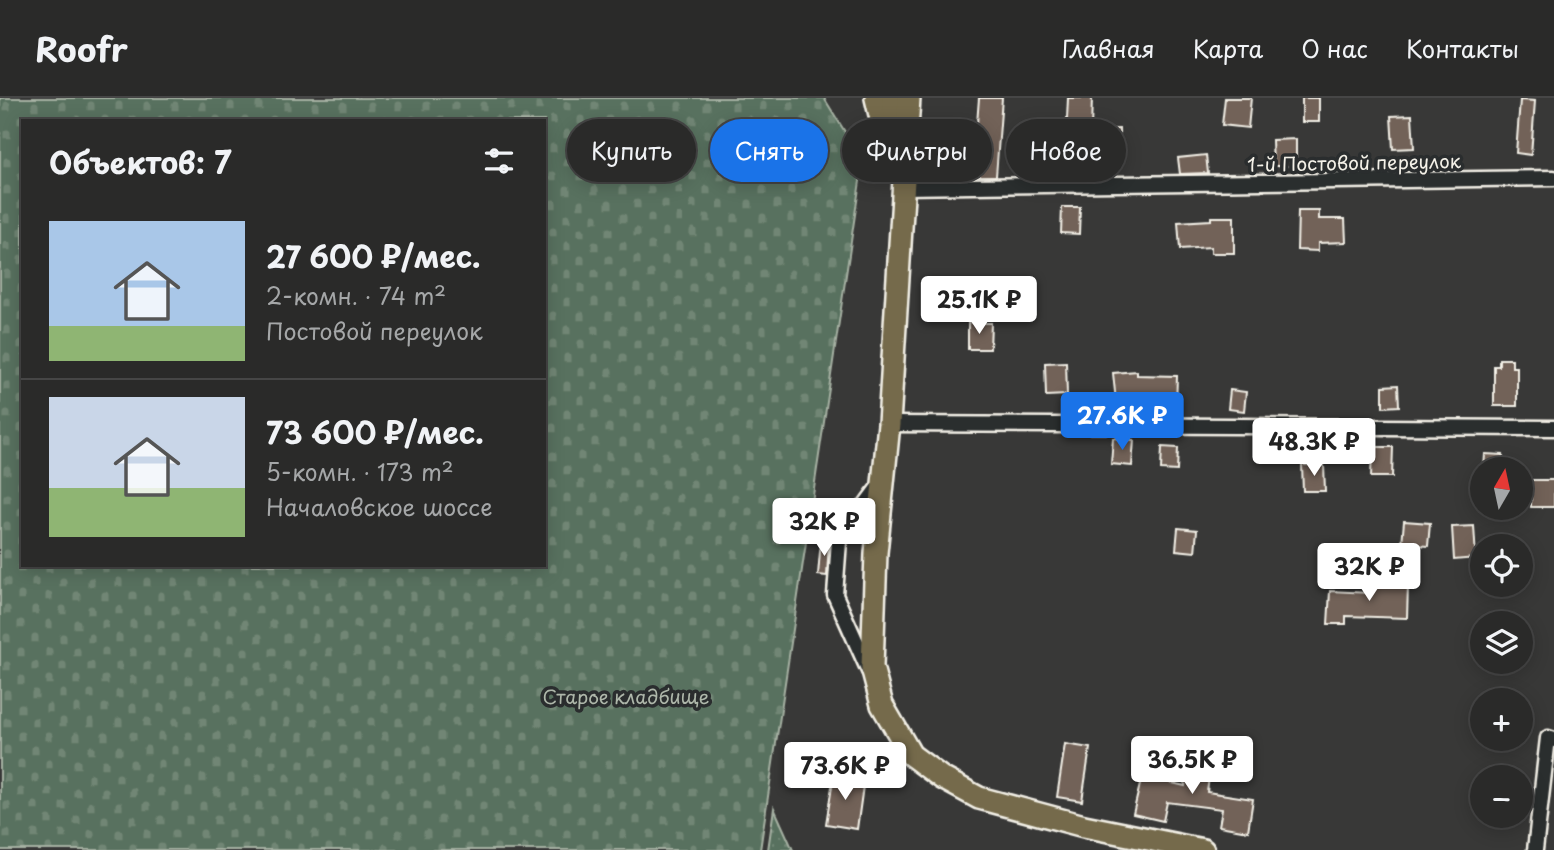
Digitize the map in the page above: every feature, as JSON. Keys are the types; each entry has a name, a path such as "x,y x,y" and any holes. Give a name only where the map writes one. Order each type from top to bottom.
{"main road":[{"path":"876,98 881,119"},
{"path":"893,98 896,119"},
{"path":"907,119 909,98"},
{"path":"903,182 889,424 876,552 872,654 877,689 892,726 911,755 942,778 979,798 1084,826 1203,850"}],"street":[{"name":"1-й Постовой переулок","path":"992,179 1554,178"},
{"path":"889,424 1554,428"},
{"path":"877,689 835,595 839,541 884,481"},
{"path":"1535,850 1548,738 1554,740"}],"green space":[{"name":"Старое кладбище","path":"0,98 824,98 842,127 842,182 860,182 760,850 0,850"},
{"path":"774,808 793,850 768,850"}],"building":[{"path":"979,98 1002,98 996,176 992,176 992,119 977,119"},
{"path":"1068,98 1092,98 1091,119 1067,119"},
{"path":"1225,98 1251,98 1248,128 1222,125"},
{"path":"1302,98 1319,98 1319,122 1302,122"},
{"path":"1520,100 1535,101 1531,155 1516,153"},
{"path":"1412,115 1414,148 1393,149 1391,116"},
{"path":"1296,139 1296,166 1273,166 1272,140"},
{"path":"1206,155 1208,173 1180,174 1178,158"},
{"path":"1062,207 1080,207 1079,234 1061,233"},
{"path":"1298,211 1319,211 1319,219 1345,219 1346,242 1318,243 1318,251 1297,250"},
{"path":"1211,217 1234,217 1234,253 1211,253 1211,247 1180,249 1178,222 1211,220"},
{"path":"968,323 991,323 990,349 968,349"},
{"path":"1499,359 1512,359 1512,367 1517,367 1517,406 1494,406 1494,366 1499,366"},
{"path":"1066,362 1067,395 1046,396 1045,363"},
{"path":"1137,371 1137,375 1177,376 1176,407 1140,406 1140,409 1117,411 1113,373"},
{"path":"1398,385 1399,406 1383,407 1383,386"},
{"path":"1230,390 1246,392 1244,411 1228,409"},
{"path":"1113,438 1134,440 1132,466 1111,464"},
{"path":"1162,447 1178,448 1177,471 1161,470"},
{"path":"1372,447 1393,447 1392,477 1371,477"},
{"path":"1485,454 1503,455 1503,457 1485,457"},
{"path":"1302,465 1324,465 1325,491 1303,491"},
{"path":"1533,480 1554,480 1554,507 1533,507"},
{"path":"1404,521 1430,523 1428,546 1402,544"},
{"path":"1474,526 1474,534 1470,534 1470,559 1454,560 1452,527"},
{"path":"1178,528 1197,530 1195,552 1176,550"},
{"path":"821,539 829,540 827,576 818,575"},
{"path":"1371,584 1408,585 1407,618 1346,616 1346,624 1328,624 1330,591 1370,593"},
{"path":"1065,744 1090,748 1082,801 1057,797"},
{"path":"1189,752 1212,755 1207,792 1253,799 1248,831 1219,826 1222,809 1167,802 1163,821 1133,814 1142,776 1185,786"},
{"path":"834,774 864,779 857,829 826,824"}]}
